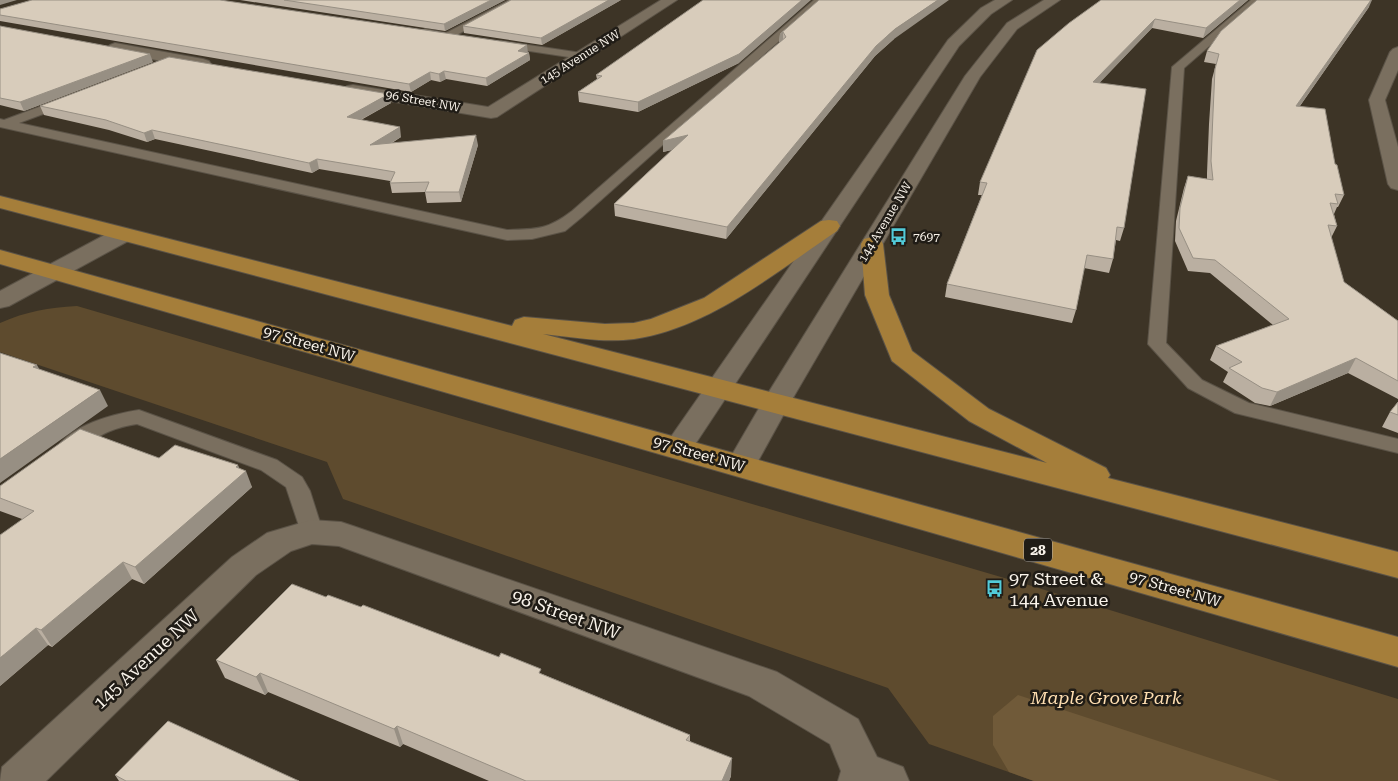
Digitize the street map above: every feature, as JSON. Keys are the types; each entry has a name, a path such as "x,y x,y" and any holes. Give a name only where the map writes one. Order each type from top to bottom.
{"main road":[{"path":"0,202 440,318 719,388 1398,565"},
{"path":"440,318 604,332 634,330 660,325 713,303 829,226"},
{"path":"872,244 877,295 902,355 979,415 1141,498"},
{"name":"97 Street NW","path":"0,257 1398,652"}],"street":[{"name":"145 Avenue NW","path":"491,113 670,0"},
{"path":"678,448 953,43 986,11 1005,0"},
{"name":"144 Avenue NW","path":"741,465 776,403 974,76 1012,26 1053,0"},
{"path":"97,45 222,67"},
{"path":"1398,52 1377,100 1398,184"},
{"name":"96 Street NW","path":"337,87 491,113"},
{"path":"0,301 122,235"},
{"name":"98 Street NW","path":"295,537 342,534 762,684 844,732 869,778"},
{"name":"145 Avenue NW","path":"21,780 244,566 295,537"}],"lane":[{"path":"447,36 516,0"},
{"path":"2,124 506,235 532,234 559,228 577,214 820,0"},
{"path":"1257,0 1178,67 1157,344 1195,384 1242,408 1398,446"},
{"path":"419,32 467,39"},
{"path":"486,42 582,56"},
{"path":"156,66 174,59"},
{"path":"2,124 76,97"},
{"path":"54,458 92,431 116,420 139,417 269,464 294,482 298,491 295,537"}],"green space":[{"name":"Maple Grove Park","path":"77,306 1032,586 1398,699 1398,781 1034,781 929,744 888,688 343,499 327,462 0,352 0,323 38,311"}],"shaded area":[{"path":"1018,695 1280,781 1034,781 1009,772 993,745 993,716"}],"building":[{"path":"32,0 220,0 527,45 518,51 529,53 486,78 444,71 439,74 430,72 409,84 0,15 0,9"},
{"path":"284,0 491,0 444,24"},
{"path":"511,0 609,0 541,38 463,26"},
{"path":"703,0 802,0 739,54 638,102 578,92 602,76 596,75"},
{"path":"819,0 938,0 895,29 876,46 727,227 614,204 688,135 663,141 786,37 783,32 780,34"},
{"path":"1101,0 1240,0 1206,28 1155,19 1093,82 1146,89 1124,228 1117,227 1113,259 1087,255 1076,310 947,284 987,183 980,182 1037,50 1069,23"},
{"path":"1257,0 1371,0 1296,106 1325,109 1335,164 1337,165 1344,195 1335,194 1338,204 1330,203 1337,226 1328,225 1344,282 1398,321 1398,381 1356,358 1277,392 1262,388 1229,368 1242,362 1216,346 1289,319 1215,260 1193,258 1179,228 1180,208 1188,176 1213,180 1211,161 1215,69 1219,54 1207,51 1221,31"},
{"path":"0,26 150,54 20,102 0,98"},
{"path":"169,57 389,94 347,117 400,127 370,145 476,135 459,192 425,192 429,182 390,183 395,172 317,159 309,163 152,130 144,133 106,120 40,106"},
{"path":"0,353 37,365 33,367 100,390 0,459"},
{"path":"1398,402 1398,415 1390,412"},
{"path":"80,429 159,458 175,445 238,465 236,467 246,471 135,567 123,562 41,630 36,628 0,658 0,535 34,511 0,498 0,486"},
{"path":"292,584 326,597 328,595 361,607 363,605 499,657 501,653 541,669 539,673 690,735 686,740 732,758 722,781 526,781 397,726 394,729 260,673 256,677 216,660"},
{"path":"168,721 299,781 126,781 115,775"}],"place":[{"name":"7697","path":"899,237"},
{"name":"97 Street & 144 Avenue","path":"995,588"}]}
